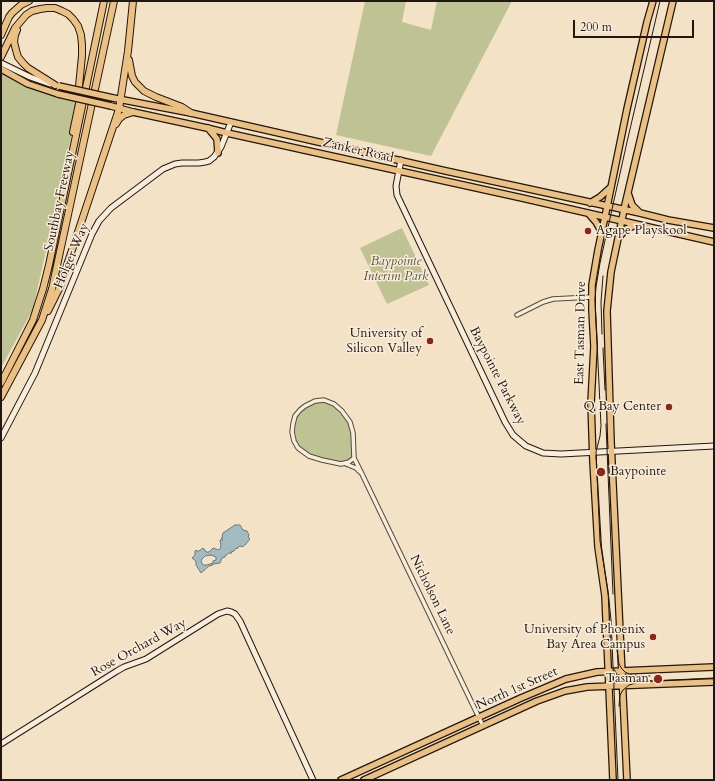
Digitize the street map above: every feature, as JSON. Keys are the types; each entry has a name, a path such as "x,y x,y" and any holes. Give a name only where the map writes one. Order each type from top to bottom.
{"highway":[{"path":"1,34 12,13 21,5 29,1"},
{"name":"Southbay Freeway","path":"1,376 25,330 41,286 101,1"},
{"path":"1,383 33,320 43,289 104,1"},
{"name":"Southbay Freeway","path":"1,397 42,320 52,289 114,1"},
{"path":"42,320 49,310 59,289 119,109 128,51 133,1"},
{"path":"1,57 20,21 32,11 40,8 55,8 68,14 74,19 81,35 82,50 77,112"},
{"path":"20,21 14,42 18,57 28,68 57,85"},
{"path":"128,51 132,76 140,87 150,95 182,107 191,113"},
{"path":"110,136 117,122 126,114 133,112"}],"main road":[{"name":"East Tasman Drive","path":"613,780 605,596 598,547 593,453 591,403 594,346 592,297 601,231 605,218 626,109 653,1"},
{"name":"East Tasman Drive","path":"627,780 607,311 611,272 621,221 662,42 673,1"},
{"name":"Zanker Road","path":"1,69 38,88 119,109 714,242"},
{"name":"Zanker Road","path":"57,85 121,100 191,113 668,220 714,228"},
{"path":"208,128 217,139 218,153"},
{"path":"590,203 600,197 611,187"},
{"path":"628,192 632,205 640,213"},
{"path":"589,214 601,231"},
{"path":"618,237 626,229 636,225"},
{"name":"North 1st Street","path":"341,780 527,695 566,679 608,671 714,667"},
{"name":"North 1st Street","path":"364,780 537,701 565,691 587,687 714,682"}],"street":[{"name":"Zanker Road","path":"1,63 30,77 57,85"},
{"path":"218,153 231,122"},
{"name":"Holger Way","path":"1,438 35,373 92,234 99,221 111,208 163,169 175,164 209,161 218,153"},
{"name":"Baypointe Parkway","path":"401,160 396,186 397,195 509,428 520,441 526,446 543,453 561,454 714,446"},
{"path":"517,315 543,302 553,299 592,297"},
{"name":"Nicholson Lane","path":"362,474 356,468 309,456 298,448 294,441 292,432 295,416 300,410 315,400 324,400 334,404 342,410 350,422 353,433 354,458 362,474 479,717 483,726"},
{"path":"345,464 354,458"},
{"name":"Rose Orchard Way","path":"1,744 117,671 146,659 218,614 223,612 231,612 238,617 240,621 313,780"}],"green space":[{"path":"365,1 406,1 402,22 431,30 437,1 512,1 431,156 336,135"},
{"path":"1,72 34,90 79,101 33,309 1,368"},
{"name":"Baypointe Interim Park","path":"402,228 429,285 387,304 360,248"},
{"path":"315,402 324,402 333,406 341,411 349,422 352,433 353,457 351,459 345,462 340,462 323,459 310,454 300,447 296,441 293,432 297,417 301,411"}],"water":[{"path":"235,525 240,525 243,530 247,531 250,539 245,545 238,547 237,549 236,548 231,552 232,553 229,553 222,558 220,563 209,566 201,573 196,565 196,561 192,558 195,555 195,551 199,551 203,548 206,552 209,552 213,548 219,550 221,547 220,540 223,540 221,538 223,537 223,533","holes":["211,555 216,557 216,560 213,561 213,563 207,565 203,565 201,561 205,556"]}],"tram line":[{"path":"618,780 611,620 600,541 596,452 601,426 595,300 600,263 660,1"},
{"path":"602,334 601,302 603,276"},
{"path":"603,348 605,390"},
{"path":"606,424 613,594"},
{"path":"617,650 619,664 625,672 631,675 650,676"},
{"path":"614,669 619,678 629,682 714,678"},
{"path":"619,706 620,695 623,690 629,685 636,683"}],"place":[{"name":"Agape Playskool","path":"588,231"},
{"name":"University of Silicon Valley","path":"430,341"},
{"name":"Q Bay Center","path":"669,407"},
{"name":"Baypointe","path":"601,472"},
{"name":"University of Phoenix Bay Area Campus","path":"653,637"},
{"name":"Tasman","path":"658,679"}]}
